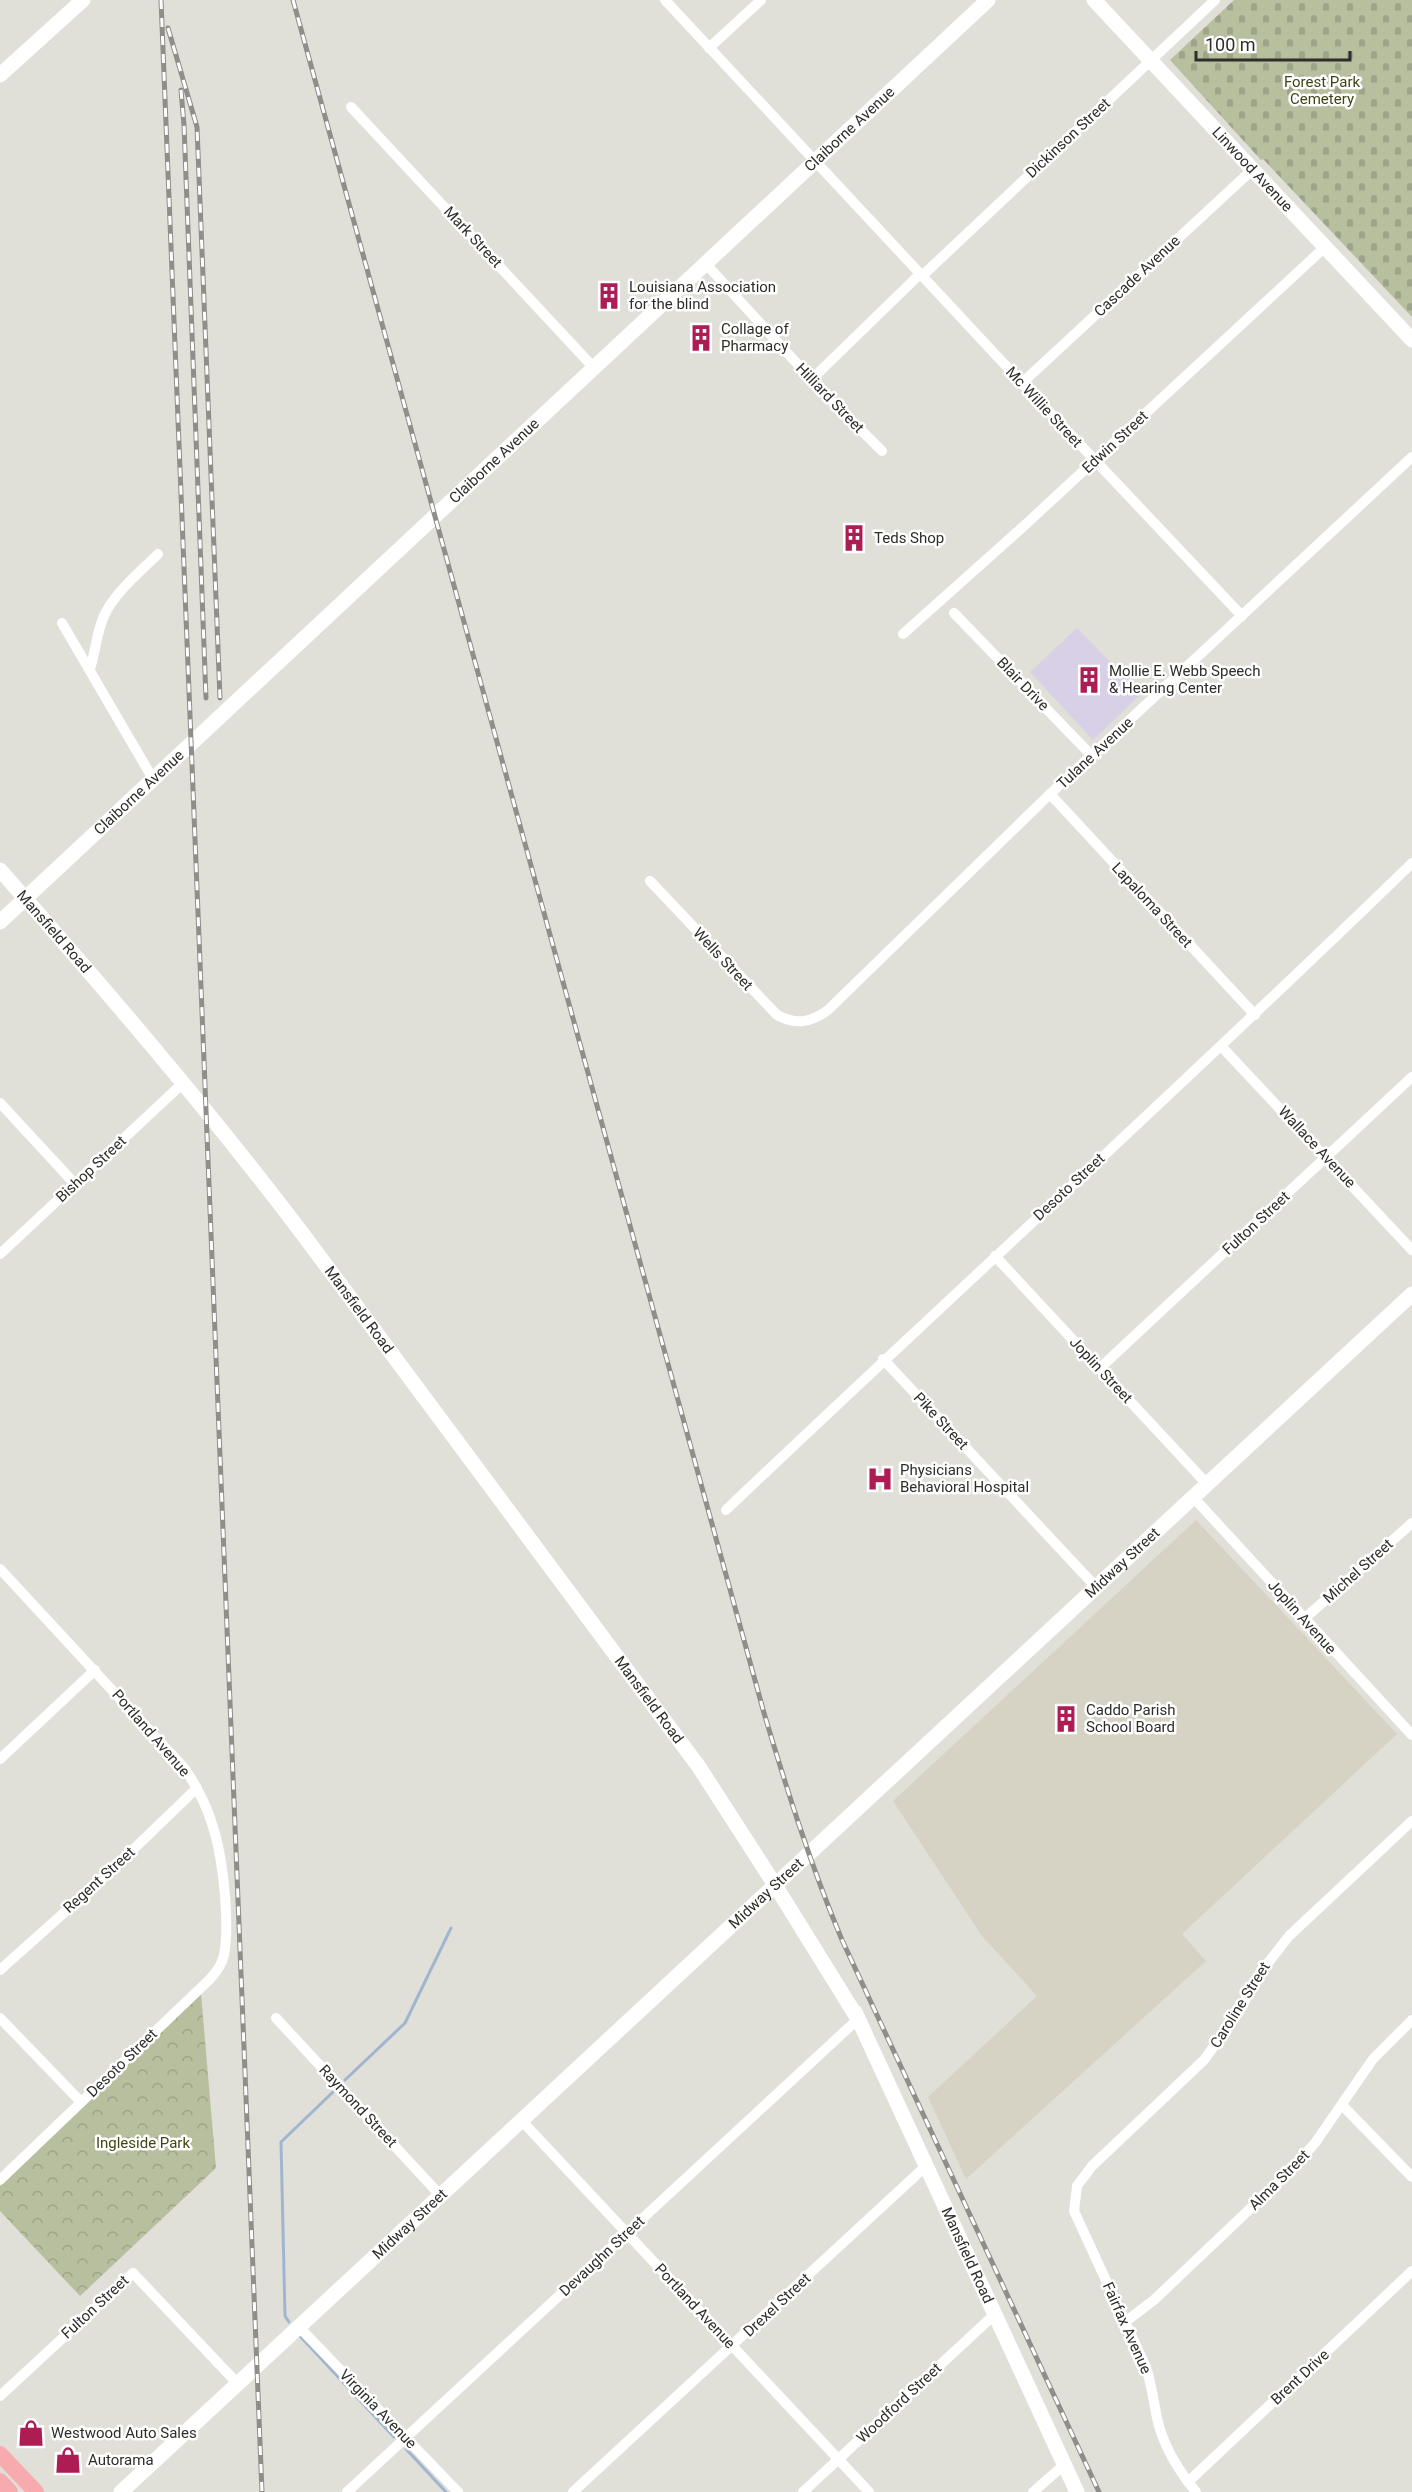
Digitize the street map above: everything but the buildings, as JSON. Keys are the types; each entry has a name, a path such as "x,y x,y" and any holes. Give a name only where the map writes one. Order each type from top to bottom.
{"main road":[{"path":"0,2454 36,2492"},
{"path":"0,2481 10,2492"}],"street":[{"name":"Mc Willie Street","path":"665,0 1095,461 1242,615"},
{"path":"708,48 761,0"},
{"name":"Claiborne Avenue","path":"0,922 988,0"},
{"name":"Linwood Avenue","path":"1094,0 1412,339"},
{"name":"Dickinson Street","path":"812,379 1215,0"},
{"path":"0,75 78,2"},
{"name":"Mark Street","path":"351,107 594,368"},
{"name":"Cascade Avenue","path":"1022,383 1252,170"},
{"name":"Edwin Street","path":"903,634 1095,461 1325,247"},
{"name":"Hilliard Street","path":"706,264 882,451"},
{"name":"Tulane Avenue","path":"804,1023 818,1018 828,1010 1050,794 1412,457"},
{"path":"90,669 100,625 107,610 158,554"},
{"name":"Blair Drive","path":"954,613 1092,756"},
{"path":"62,623 153,780"},
{"name":"Lapaloma Street","path":"1050,794 1255,1015"},
{"name":"Desoto Street","path":"726,1510 883,1359 1255,1015 1412,863"},
{"name":"Mansfield Road","path":"0,870 183,1083 305,1236 699,1767 741,1820 827,1952 1077,2492"},
{"name":"Wells Street","path":"650,881 769,1008 786,1020 804,1023"},
{"name":"Wallace Avenue","path":"1221,1046 1412,1250"},
{"name":"Fulton Street","path":"1100,1368 1412,1077"},
{"name":"Bishop Street","path":"0,1254 183,1083"},
{"path":"0,1103 75,1184"},
{"name":"Joplin Street","path":"995,1256 1207,1484"},
{"name":"Midway Street","path":"121,2492 1412,1293"},
{"name":"Pike Street","path":"883,1359 1096,1587"},
{"name":"Joplin Avenue","path":"1193,1497 1304,1619 1408,1722 1412,1735"},
{"name":"Michel Street","path":"1304,1619 1412,1523"},
{"name":"Portland Avenue","path":"0,1569 176,1757 197,1788 214,1828 222,1874 225,1935"},
{"path":"0,1759 95,1670"},
{"name":"Regent Street","path":"0,1970 114,1868 197,1788"},
{"name":"Caroline Street","path":"1075,2194 1084,2175 1092,2166 1204,2060 1240,2010 1257,1977 1289,1936 1412,1821"},
{"name":"Desoto Street","path":"0,2180 210,1979 221,1963 225,1935"},
{"path":"0,2018 81,2102"},
{"name":"Raymond Street","path":"276,2018 440,2195"},
{"name":"Devaughn Street","path":"347,2492 858,2019"},
{"name":"Alma Street","path":"1125,2322 1154,2300 1292,2169 1315,2143 1373,2059 1412,2020"},
{"path":"1342,2105 1412,2177"},
{"name":"Portland Avenue","path":"521,2120 869,2492"},
{"name":"Drexel Street","path":"573,2492 926,2166"},
{"name":"Fairfax Avenue","path":"1075,2194 1074,2211 1146,2367 1154,2391 1162,2437 1173,2461 1196,2492"},
{"name":"Brent Drive","path":"1188,2482 1412,2271"},
{"name":"Fulton Street","path":"0,2396 133,2273 237,2383"},
{"name":"Woodford Street","path":"802,2492 994,2315"},
{"name":"Virginia Avenue","path":"298,2326 458,2492"},
{"path":"1033,2492 1064,2464"}],"shaded area":[{"path":"1077,628 1141,694 1093,740 1030,672"},
{"name":"Caddo Parish School Board","path":"1196,1520 1397,1734 1182,1934 1206,1961 966,2179 928,2097 1037,1996 982,1936 893,1801"}],"green space":[{"name":"Forest Park Cemetery","path":"1234,0 1412,0 1412,317 1263,159 1261,160 1170,60"},
{"name":"Ingleside Park","path":"201,1994 216,2168 80,2296 0,2211 0,2186"}],"waterway":[{"path":"345,2080 405,2023 451,1928"},
{"path":"289,2322 285,2316 281,2142 333,2092"},
{"path":"300,2336 394,2437"},
{"path":"406,2449 446,2492"}],"railway":[{"path":"161,0 262,2492"},
{"path":"293,0 764,1713 791,1799 842,1940 1099,2492"},
{"path":"168,28 197,127 220,698"},
{"path":"181,90 206,698"}],"place":[{"name":"Louisiana Association for the blind","path":"609,296"},
{"name":"Collage of Pharmacy","path":"701,338"},
{"name":"Teds Shop","path":"854,538"},
{"name":"Mollie E. Webb Speech & Hearing Center","path":"1089,680"},
{"name":"Physicians Behavioral Hospital","path":"880,1479"},
{"name":"Caddo Parish School Board","path":"1066,1719"},
{"name":"Westwood Auto Sales","path":"31,2433"},
{"name":"Autorama","path":"68,2460"}]}
